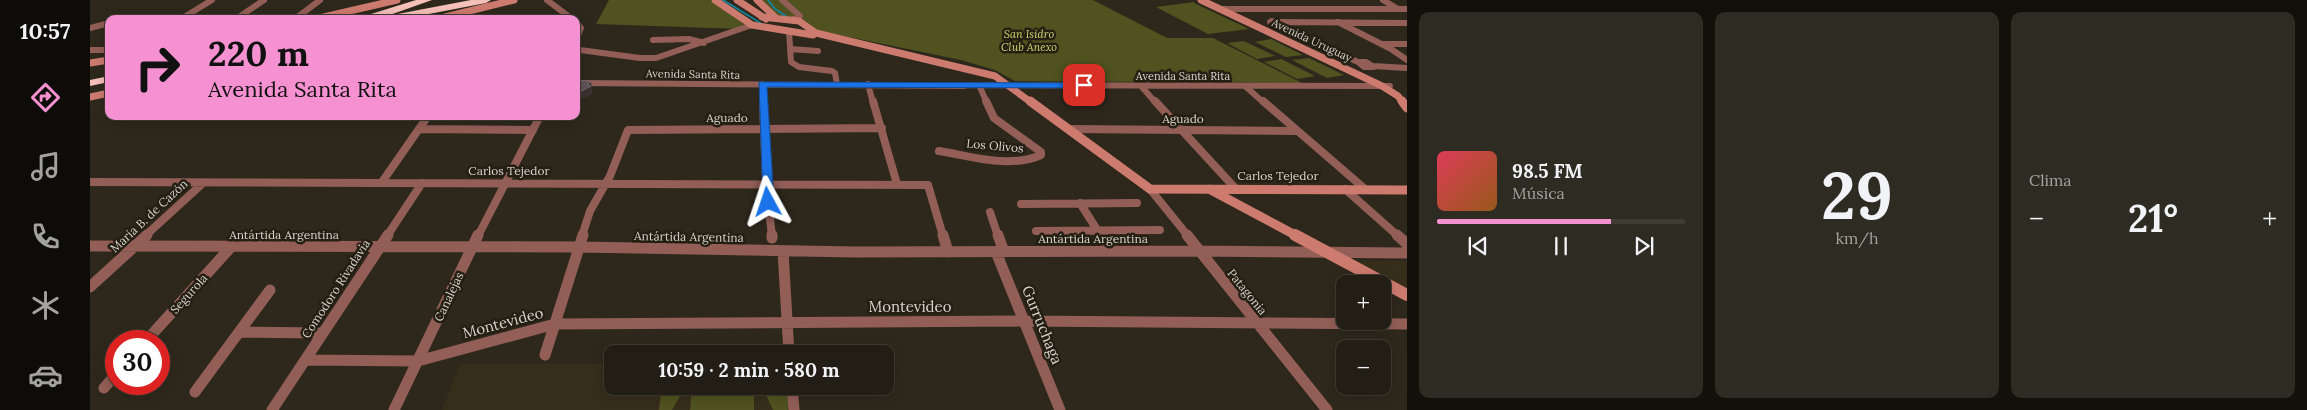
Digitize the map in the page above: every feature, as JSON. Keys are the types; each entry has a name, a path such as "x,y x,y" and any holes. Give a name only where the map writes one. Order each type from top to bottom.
{"highway":[{"path":"374,15 427,0"},
{"path":"378,15 444,0"},
{"path":"403,15 468,0"},
{"path":"407,15 486,0"},
{"path":"90,76 105,73"},
{"path":"90,83 105,80"}],"main road":[{"path":"332,15 398,0"},
{"path":"453,15 514,0"},
{"path":"715,0 752,25 888,50"},
{"path":"737,0 777,27 789,31 801,29 804,26"},
{"path":"757,0 770,14 788,20"},
{"name":"Avenida Uruguay","path":"1201,0 1407,96"},
{"name":"Avenida Uruguay","path":"1208,0 1223,9"},
{"path":"762,17 799,21 816,33 995,76 1150,189"},
{"path":"777,27 780,22 788,20"},
{"path":"90,63 105,61"},
{"name":"Avenida Uruguay","path":"1386,86 1398,96 1407,108"},
{"path":"90,97 105,94"},
{"name":"Carlos Tejedor","path":"1150,189 1407,190"},
{"path":"1204,189 1357,275"},
{"path":"1204,189 1407,295"},
{"path":"1391,294 1407,302"}],"street":[{"path":"188,15 212,0"},
{"path":"242,15 264,0"},
{"path":"300,15 320,0"},
{"path":"547,0 567,15"},
{"path":"782,0 800,16 788,20"},
{"path":"1383,0 1395,8"},
{"path":"1223,9 1407,8"},
{"path":"1316,9 1360,36 1382,44 1407,60"},
{"path":"90,28 105,23"},
{"path":"1407,23 1278,23 1367,67 1407,68"},
{"path":"580,50 652,59 704,43 752,25"},
{"path":"789,31 791,62 794,66 832,71 835,73 836,84"},
{"path":"653,40 689,39 704,43"},
{"path":"1382,44 1407,44"},
{"path":"790,49 811,49 818,52"},
{"path":"90,50 105,50"},
{"name":"Avenida Santa Rita","path":"580,83 1386,86"},
{"path":"762,84 766,185 772,238"},
{"path":"868,84 898,184"},
{"name":"Los Olivos","path":"939,151 1006,160 1032,160 1042,155 1041,152 1018,134 994,118 977,85"},
{"path":"1141,86 1235,188"},
{"path":"1245,86 1365,189"},
{"path":"382,182 425,120"},
{"path":"506,184 538,120"},
{"name":"Aguado","path":"605,184 612,172 626,133 633,130 882,128"},
{"path":"419,129 533,130"},
{"name":"Aguado","path":"1070,129 1295,130"},
{"name":"Carlos Tejedor","path":"90,182 928,185 948,252"},
{"name":"María B. de Cazón","path":"90,287 202,183"},
{"name":"Comodoro Rivadavia","path":"272,410 422,183"},
{"name":"Canalejas","path":"394,410 472,247 506,184"},
{"path":"545,356 590,211 605,184"},
{"name":"Patagonia","path":"1150,189 1327,410"},
{"path":"1345,189 1407,244"},
{"path":"1080,203 1110,251"},
{"path":"1022,204 1137,203"},
{"path":"990,212 1000,252"},
{"path":"1036,230 1160,230"},
{"name":"Antártida Argentina","path":"90,246 1407,253"},
{"name":"Segurola","path":"156,330 231,247"},
{"path":"783,251 788,345"},
{"name":"Gurruchaga","path":"1000,252 1024,321 1060,410"},
{"path":"195,392 270,290"},
{"name":"Montevideo","path":"418,361 555,324 1024,321 1407,324"},
{"path":"239,332 322,333"},
{"path":"305,360 418,361"},
{"path":"793,395 794,410"}],"shaded area":[{"path":"1362,261 1407,261 1407,289 1391,281 1391,275 1380,275 1362,266"},
{"path":"460,364 604,364 604,395 787,395 788,410 442,410"}],"green space":[{"path":"609,0 710,0 745,25 741,29 596,24"},
{"path":"759,0 779,0 797,15 792,17 781,16"},
{"name":"San Isidro Club Anexo","path":"784,0 1093,0 1167,38 1213,38 1302,83 1015,81 995,70 961,60 815,30 799,19 804,16"},
{"path":"1194,2 1249,29 1208,34 1156,7"},
{"path":"1271,39 1303,55 1286,57 1255,42"},
{"path":"1244,41 1275,56 1257,59 1227,43"},
{"path":"1309,58 1344,75 1327,78 1292,60"},
{"path":"1281,59 1315,76 1297,79 1264,62"},
{"path":"661,395 681,395 672,410 659,410"},
{"path":"691,395 754,395 754,410 690,410"},
{"path":"765,395 787,395 788,410 773,410"}],"building":[{"path":"580,81 591,82 587,84 591,86 580,92"}],"waterway":[{"path":"723,0 762,24"},
{"path":"768,0 775,9 787,17"}],"route":[{"path":"768,202 762,84 1084,85"}]}
